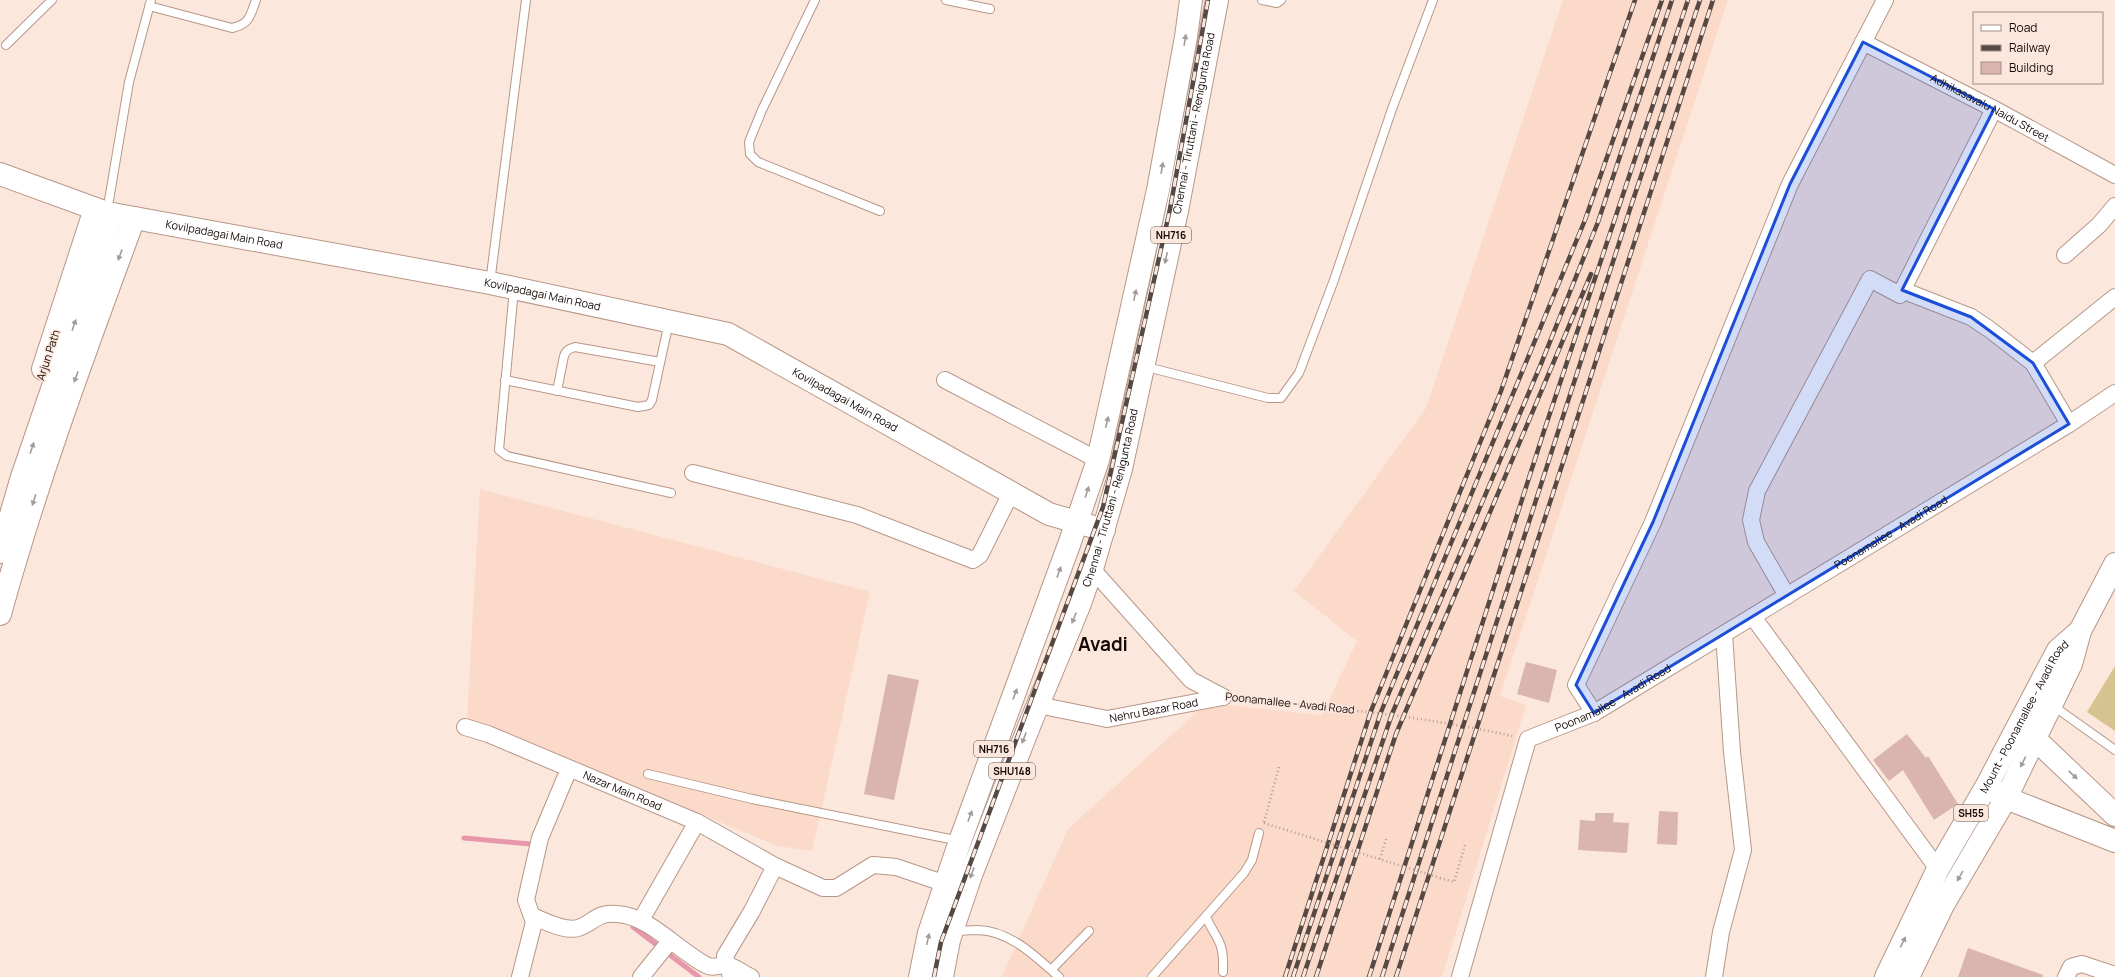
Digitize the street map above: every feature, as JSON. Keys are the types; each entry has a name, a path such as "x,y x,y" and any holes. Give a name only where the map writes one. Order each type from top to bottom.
{"main road":[{"name":"Chennai - Tiruttani - Renigunta Road","path":"920,977 929,933 946,884 971,844 1038,705 1092,569 1121,469 1132,363 1158,190 1186,37 1191,0"},
{"name":"Chennai - Tiruttani - Renigunta Road","path":"942,977 971,844 1098,460 1132,363 1177,211 1217,0"},
{"name":"Kovilpadagai Main Road","path":"0,174 105,212 490,283 728,334 1050,514 1077,524 1104,530"},
{"name":"Arjun Path","path":"0,502 105,212"},
{"path":"0,552 105,212"},
{"path":"0,614 16,555 42,475 134,218"},
{"name":"Mount - Poonamallee - Avadi Road","path":"1908,977 1943,905 2006,798 2071,664 2080,631 2112,578"},
{"name":"Mount - Poonamallee - Avadi Road","path":"1886,977 1938,869 1986,786 2058,650 2080,631"},
{"path":"2034,739 2115,815"},
{"path":"1986,786 2006,798 2115,841"}],"street":[{"path":"1594,713 1576,685 1653,522 1790,184 1885,0"},
{"name":"Adhikasavalu Naidu Street","path":"1863,42 1994,109 2115,175"},
{"path":"1787,596 1756,542 1751,520 1757,491 1870,279 1900,295 1994,109"},
{"path":"2065,255 2099,226 2115,206"},
{"path":"1902,290 1971,317 1989,328 2033,363 2069,424"},
{"path":"2033,363 2115,297"},
{"path":"945,380 1098,460"},
{"name":"Poonamallee - Avadi Road","path":"1528,739 1594,713 2069,424 2115,394"},
{"path":"693,473 857,515 973,560 980,555 1011,493"},
{"name":"Poonamallee - Avadi Road","path":"1092,569 1191,680 1223,697"},
{"path":"1753,617 1938,869"},
{"path":"1714,977 1721,932 1743,850 1732,752 1724,634"},
{"name":"Nehru Bazar Road","path":"1038,705 1107,719 1223,697"},
{"name":"Nazar Main Road","path":"465,727 488,734 697,822 775,866 823,888 836,888 873,865 896,867 946,884"},
{"path":"1460,977 1528,739"},
{"path":"520,977 534,922 526,900 540,838 569,768"},
{"path":"641,920 697,822"},
{"path":"728,966 752,911 775,866"},
{"path":"532,916 569,929 577,928 604,914 618,914 636,917 641,920 663,950 713,968 728,966 751,977"},
{"path":"641,977 663,950"},
{"path":"2066,977 2071,967 2082,964 2115,976"}],"lane":[{"path":"6,45 52,0"},
{"path":"105,212 129,82 150,3 232,28 244,25 249,19 256,0"},
{"path":"490,283 526,0"},
{"path":"816,0 762,110 749,142 750,154 758,162 880,211"},
{"path":"946,0 990,9"},
{"path":"1262,0 1276,3 1281,0"},
{"path":"1132,363 1268,398 1281,398 1289,389 1299,373 1334,280 1392,109 1433,0"},
{"path":"514,288 499,445 503,453 671,493"},
{"path":"505,380 638,408 645,407 649,405 652,400 669,321"},
{"path":"557,391 565,352 570,348 575,347 660,362"},
{"path":"2052,705 2115,750"},
{"path":"648,774 752,799 971,844"},
{"path":"1152,977 1244,873 1252,860 1259,833"},
{"path":"1206,917 1211,928 1218,937 1224,951 1223,972"},
{"path":"952,931 977,930 1006,937 1029,951 1060,977"},
{"path":"1051,970 1089,931"}],"path":[{"name":"Poonamallee - Avadi Road","path":"1223,697 1392,714 1464,725 1528,739"},
{"path":"1279,767 1264,823 1454,882 1465,845"},
{"path":"1380,859 1386,839"}],"highlighted area":[{"path":"1863,42 1994,109 1902,290 1971,317 2033,363 2069,424 1594,713 1576,685 1653,522 1790,184"}],"shaded area":[{"path":"1563,0 1728,0 1500,696 1526,705 1442,977 1002,977 1068,829 1207,703 1322,715 1357,641 1294,591 1426,408"},
{"path":"480,489 870,592 812,851 778,846 467,719"},
{"path":"2115,666 2115,731 2087,712"}],"building":[{"path":"1526,662 1557,670 1549,703 1517,694"},
{"path":"888,674 919,680 894,800 864,794"},
{"path":"1907,734 1926,758 1928,756 1958,804 1934,820 1903,770 1889,781 1873,760"},
{"path":"1659,811 1678,812 1677,845 1657,844"},
{"path":"1595,813 1614,813 1613,822 1629,823 1627,853 1578,850 1580,820 1595,821"},
{"path":"1968,948 2043,975 2043,977 1958,977"}],"waterway":[{"path":"464,838 530,844"},
{"path":"633,927 699,977"}],"railway":[{"path":"934,977 941,942 1103,507 1170,209 1208,0"},
{"path":"1285,977 1371,711 1501,391 1635,0"},
{"path":"1293,977 1381,712 1585,220 1662,0"},
{"path":"1303,977 1392,714 1541,364 1598,222 1672,0"},
{"path":"1369,977 1544,431 1688,0"},
{"path":"1382,977 1631,206 1700,0"},
{"path":"1396,977 1713,0"},
{"path":"1316,977 1396,734 1591,274"}],"district":[{"name":"Avadi","path":"1103,644"}]}
